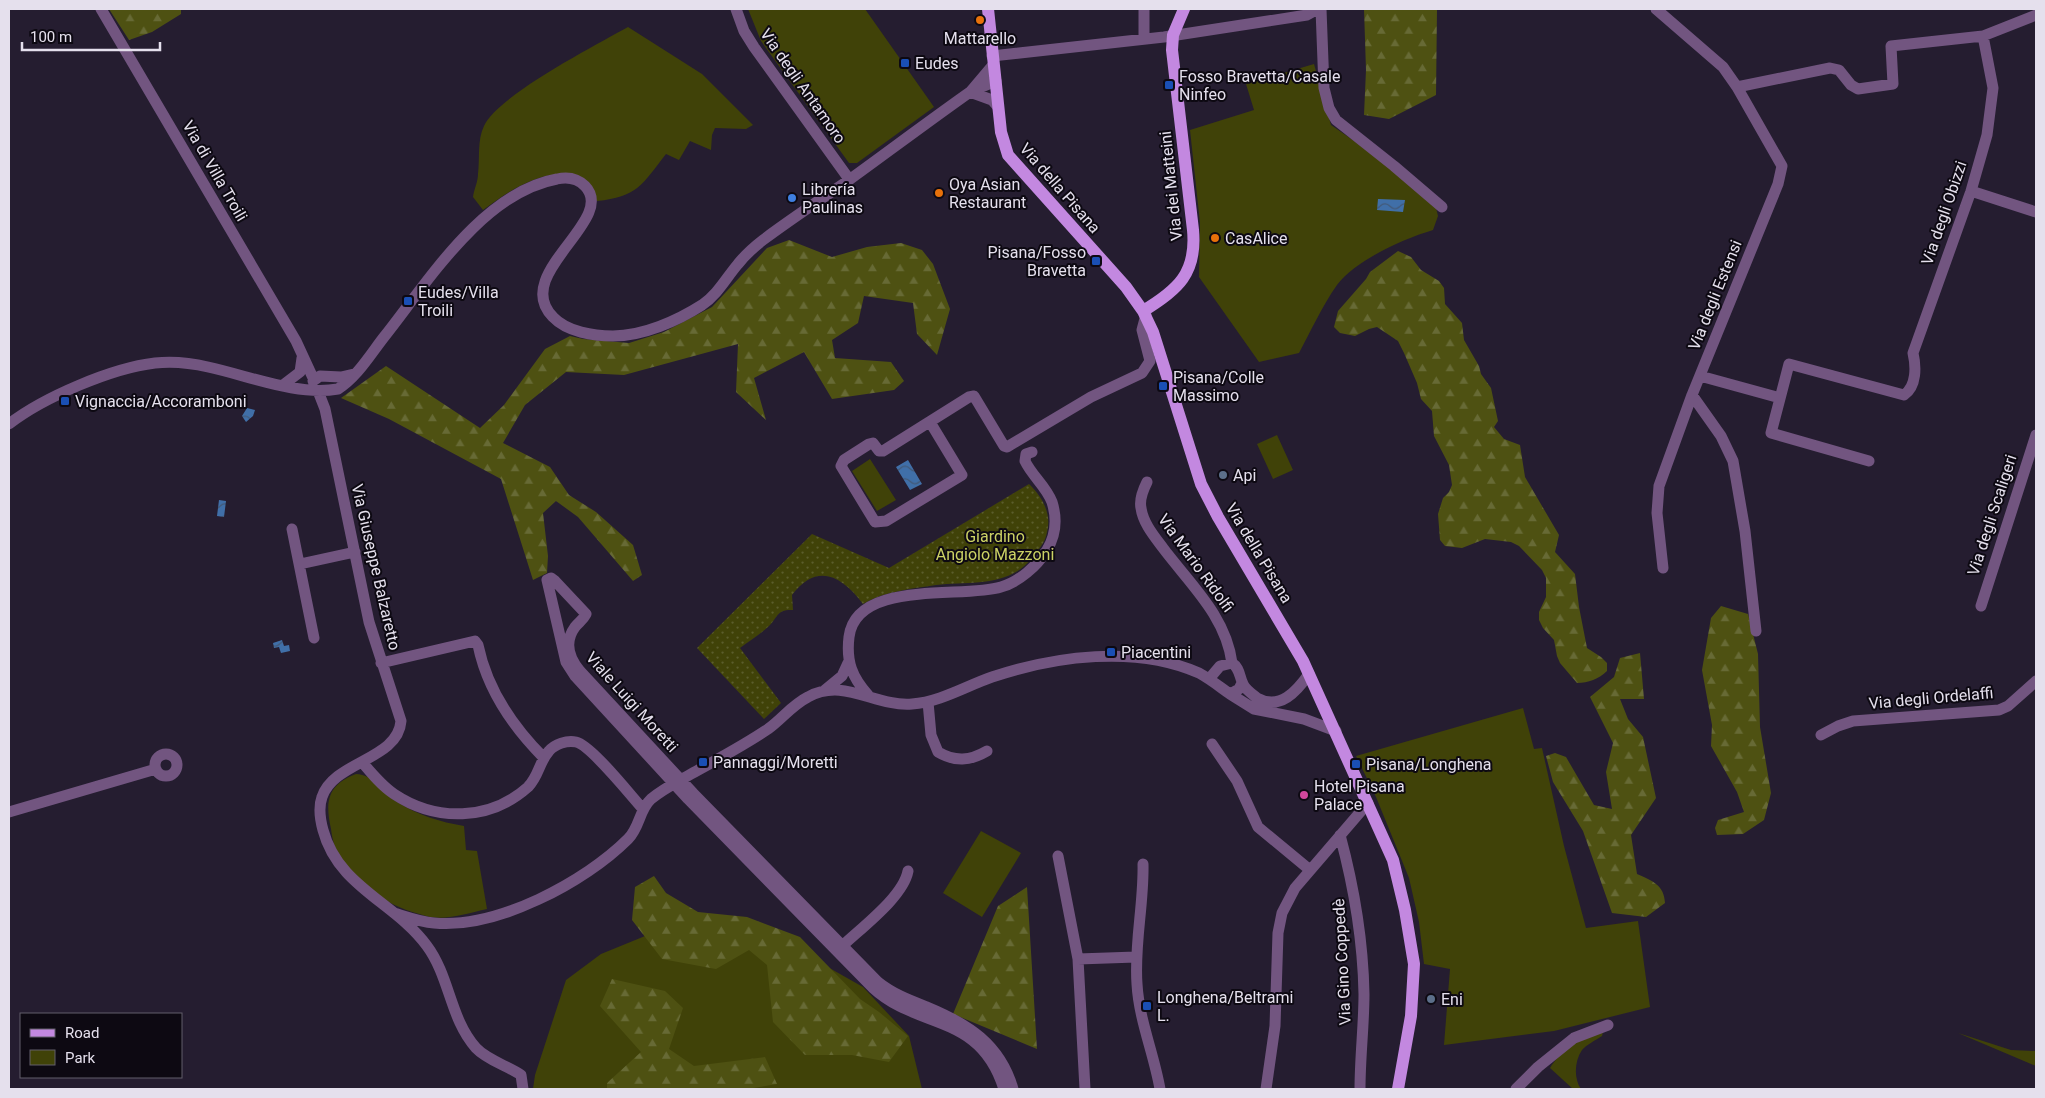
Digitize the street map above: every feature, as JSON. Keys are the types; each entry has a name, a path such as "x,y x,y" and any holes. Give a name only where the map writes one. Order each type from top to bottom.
{"main road":[{"name":"Via della Pisana","path":"988,9 992,61 1004,144 1013,162 1120,280 1144,313 1153,332 1185,439 1203,488 1309,674 1393,860 1405,910 1412,952 1412,1007 1398,1089"},
{"path":"1173,35 1184,9"},
{"name":"Via dei Matteini","path":"1144,313 1181,283 1189,270 1194,253 1193,230 1173,61 1173,35"}],"street":[{"name":"Via di Villa Troili","path":"101,9 320,384"},
{"name":"Via degli Antamoro","path":"736,9 744,31 754,47 849,179"},
{"path":"1144,9 1144,39"},
{"path":"970,92 992,61 1306,15 1319,9 1324,88 1329,108 1336,120 1442,207"},
{"name":"Via degli Estensi","path":"1656,9 1717,60 1737,87 1780,161 1782,170 1692,395 1659,486 1657,514 1663,568"},
{"path":"1737,87 1830,68 1839,70 1851,85 1858,89 1893,84 1891,46 1983,36 2036,15"},
{"name":"Via degli Obizzi","path":"1780,398 1789,364 1904,395 1910,391 1915,371 1913,353 1971,191 1986,135 1993,96 1992,75 1983,36"},
{"path":"9,424 67,391 123,370 157,362 201,365 284,385 320,384 354,374 450,254 475,227 503,203 537,185 559,178 572,179 586,187 591,200 586,219 547,277 543,290 546,308 554,319 567,327 612,336 631,334 659,326 701,305 717,292 738,263 752,250 970,92 996,81"},
{"path":"970,92 992,100 998,107"},
{"path":"1971,191 2036,212"},
{"path":"930,422 962,475 886,521 875,522 841,466 841,462 869,444 873,443 879,451 883,451 930,422 974,396 1004,446 1007,447 1091,397 1144,372 1150,360 1142,330 1144,313"},
{"path":"284,385 296,377 301,369 300,349"},
{"path":"1700,376 1780,398 1771,433 1869,460"},
{"name":"Via Giuseppe Balzaretto","path":"320,384 371,631 400,714 401,728 391,743 342,774 326,788 320,807 322,826 328,847 338,864 376,900 394,913 420,937 431,952 443,977 455,1012 472,1043 482,1052 521,1075 523,1089"},
{"path":"1692,395 1721,436 1733,461 1747,543 1756,631"},
{"name":"Via degli Scaligeri","path":"1981,606 2036,435"},
{"path":"394,913 428,922 453,923 497,914 536,900 583,874 616,850 634,832 643,809 656,795 766,730 805,698 823,691 842,676 848,663 850,630 859,616 870,608 906,595 1000,588 1027,572 1042,557 1052,538 1055,518 1049,495 1025,461 1026,454 1032,452"},
{"name":"Via Mario Ridolfi","path":"1147,482 1140,503 1145,520 1152,534 1200,594 1222,626 1230,649 1232,663"},
{"path":"292,529 314,638"},
{"path":"300,564 355,552"},
{"name":"Viale Luigi Moretti","path":"677,782 573,662 568,643 575,627 586,615 557,582 549,578 547,581 566,662 575,676 677,782 840,948 886,998 954,1028 970,1038 993,1065 1004,1089"},
{"path":"554,607 562,598 573,599"},
{"path":"559,630 575,627"},
{"path":"381,663 475,641 478,645 489,682 499,700 525,739 544,758"},
{"path":"823,691 849,690 901,704 928,702 1010,671 1045,664 1124,657 1157,660 1182,667 1209,679 1254,709 1289,715 1336,732"},
{"path":"848,663 856,680 868,695"},
{"path":"1209,679 1220,666 1232,663 1238,668 1242,683 1250,693 1262,700 1276,701 1287,698 1309,674"},
{"name":"Via degli Ordelaffi","path":"1821,735 1853,721 2002,709 2036,681"},
{"path":"1230,694 1237,690 1242,683"},
{"path":"1287,698 1289,715"},
{"path":"928,702 931,735 938,752 953,759 962,760 976,757 987,751"},
{"path":"362,762 388,790 401,798 440,813 464,815 490,810 518,795 537,776 544,758 552,748 563,743 575,742 582,744 643,809"},
{"path":"1212,744 1237,781 1258,827 1310,870"},
{"path":"9,812 156,769"},
{"path":"1266,1089 1276,1017 1278,927 1285,905 1310,870 1368,803"},
{"name":"Via Gino Coppedè","path":"1340,835 1354,887 1360,939 1364,993 1360,1089"},
{"path":"1058,856 1078,959 1085,1089"},
{"path":"1143,864 1143,896 1136,957 1138,998 1160,1089"},
{"path":"840,948 897,893 906,881 908,871"},
{"name":"Viale Luigi Moretti","path":"840,948 891,992 950,1017 973,1030 1000,1059 1013,1089"},
{"path":"1078,959 1136,957"},
{"path":"1516,1089 1530,1074 1574,1038 1608,1025"}],"green space":[{"path":"109,9 181,9 181,14 152,32 129,40"},
{"path":"748,9 865,9 934,107 857,163 849,163 761,41"},
{"path":"1364,9 1437,9 1436,95 1389,119 1364,115 1366,70"},
{"path":"628,27 702,74 753,125 746,129 715,128 712,135 711,150 690,141 679,160 666,154 638,188 621,196 597,201 573,174 560,174 525,183 483,210 473,197 478,177 480,137 484,126 493,114 507,100 527,86"},
{"path":"1314,64 1331,125 1386,163 1436,208 1438,216 1433,230 1394,245 1368,259 1345,276 1326,301 1299,353 1259,362 1199,277 1200,223 1190,130 1254,110 1246,84"},
{"path":"789,240 832,257 867,247 901,243 922,250 933,264 950,309 937,355 917,334 913,303 864,296 858,323 832,340 835,358 891,362 904,381 894,390 832,399 804,352 754,378 766,420 736,392 738,344 624,375 566,372 525,405 503,443 550,467 569,495 596,512 633,545 642,575 633,581 578,517 556,501 543,513 548,556 547,573 533,580 501,479 389,419 341,398 386,366 480,428 504,405 545,349 570,336 629,343 664,332 712,307 767,248"},
{"path":"1398,251 1411,257 1421,270 1439,281 1444,288 1445,304 1462,323 1464,340 1479,366 1481,374 1491,388 1498,421 1494,427 1504,439 1520,445 1525,477 1559,535 1555,552 1575,574 1587,648 1607,663 1607,671 1597,678 1577,683 1560,663 1554,640 1543,628 1539,620 1539,612 1546,597 1546,578 1542,570 1519,546 1511,542 1485,539 1462,548 1445,546 1440,540 1438,514 1443,498 1449,492 1452,485 1449,465 1434,436 1432,411 1421,399 1417,383 1404,353 1398,341 1377,327 1355,336 1340,333 1334,327 1338,311 1370,272"},
{"path":"1277,435 1293,470 1273,479 1257,444"},
{"path":"870,459 896,500 877,511 852,471"},
{"name":"Giardino Angiolo Mazzoni","path":"1029,484 1045,506 1048,519 1047,532 1043,543 1032,558 1022,568 1012,574 1000,579 975,583 936,585 898,591 880,596 863,604 847,586 829,577 820,576 801,585 792,595 793,610 778,614 766,629 740,648 781,703 764,719 697,648 812,534 889,568"},
{"path":"1721,606 1748,614 1758,654 1760,727 1771,793 1764,820 1743,834 1717,835 1715,828 1718,820 1744,812 1737,792 1711,746 1712,725 1702,670 1711,618"},
{"path":"1640,653 1644,699 1620,699 1628,719 1643,737 1656,798 1631,835 1637,874 1657,884 1664,897 1665,903 1646,917 1612,913 1583,831 1553,782 1546,756 1555,753 1566,757 1594,805 1612,809 1606,772 1613,743 1590,697 1614,677 1620,658"},
{"path":"1523,708 1534,749 1542,748 1564,846 1586,928 1638,921 1650,1007 1554,1031 1444,1045 1450,969 1424,964 1419,922 1409,878 1376,797 1356,756"},
{"path":"356,774 368,777 392,799 413,811 438,820 464,826 466,850 477,851 487,909 452,917 430,917 406,910 389,902 372,891 354,875 340,858 334,844 328,811 330,796 334,789 346,778"},
{"path":"981,831 1021,853 982,917 943,893"},
{"path":"654,876 666,893 698,912 747,917 800,937 860,999 908,1036 889,1062 852,1055 805,1055 773,1022 767,965 749,950 716,969 662,959 632,920 635,887"},
{"path":"1027,887 1037,1049 953,1014 998,906"},
{"path":"650,934 803,953 863,987 909,1036 922,1089 533,1089 535,1075 566,980 601,954"},
{"path":"612,979 665,991 683,1008 669,1049 694,1066 765,1057 777,1084 747,1089 607,1089 607,1083 641,1052 600,1006"},
{"path":"1603,1032 1602,1036 1586,1046 1579,1055 1576,1070 1577,1080 1581,1089 1573,1089 1550,1068 1566,1050 1580,1040"},
{"path":"1958,1033 2011,1050 2036,1051 2036,1066"}],"water":[{"path":"1378,199 1405,200 1403,212 1377,210"},
{"path":"247,408 255,410 253,416 246,422 242,416"},
{"path":"908,460 922,484 910,490 896,467"},
{"path":"219,500 226,501 224,517 217,516"},
{"path":"282,640 284,646 289,645 290,651 281,653 279,647 274,648 273,643"}],"place":[{"name":"Mattarello","path":"980,20"},
{"name":"Eudes","path":"905,63"},
{"name":"Fosso Bravetta/Casale Ninfeo","path":"1169,85"},
{"name":"Oya Asian Restaurant","path":"939,193"},
{"name":"Librería Paulinas","path":"792,198"},
{"name":"CasAlice","path":"1215,238"},
{"name":"Pisana/Fosso Bravetta","path":"1096,261"},
{"name":"Eudes/Villa Troili","path":"408,301"},
{"name":"Pisana/Colle Massimo","path":"1163,386"},
{"name":"Vignaccia/Accoramboni","path":"65,401"},
{"name":"Api","path":"1223,475"},
{"name":"Piacentini","path":"1111,652"},
{"name":"Pannaggi/Moretti","path":"703,762"},
{"name":"Pisana/Longhena","path":"1356,764"},
{"name":"Hotel Pisana Palace","path":"1304,795"},
{"name":"Eni","path":"1431,999"},
{"name":"Longhena/Beltrami L.","path":"1147,1006"}]}
